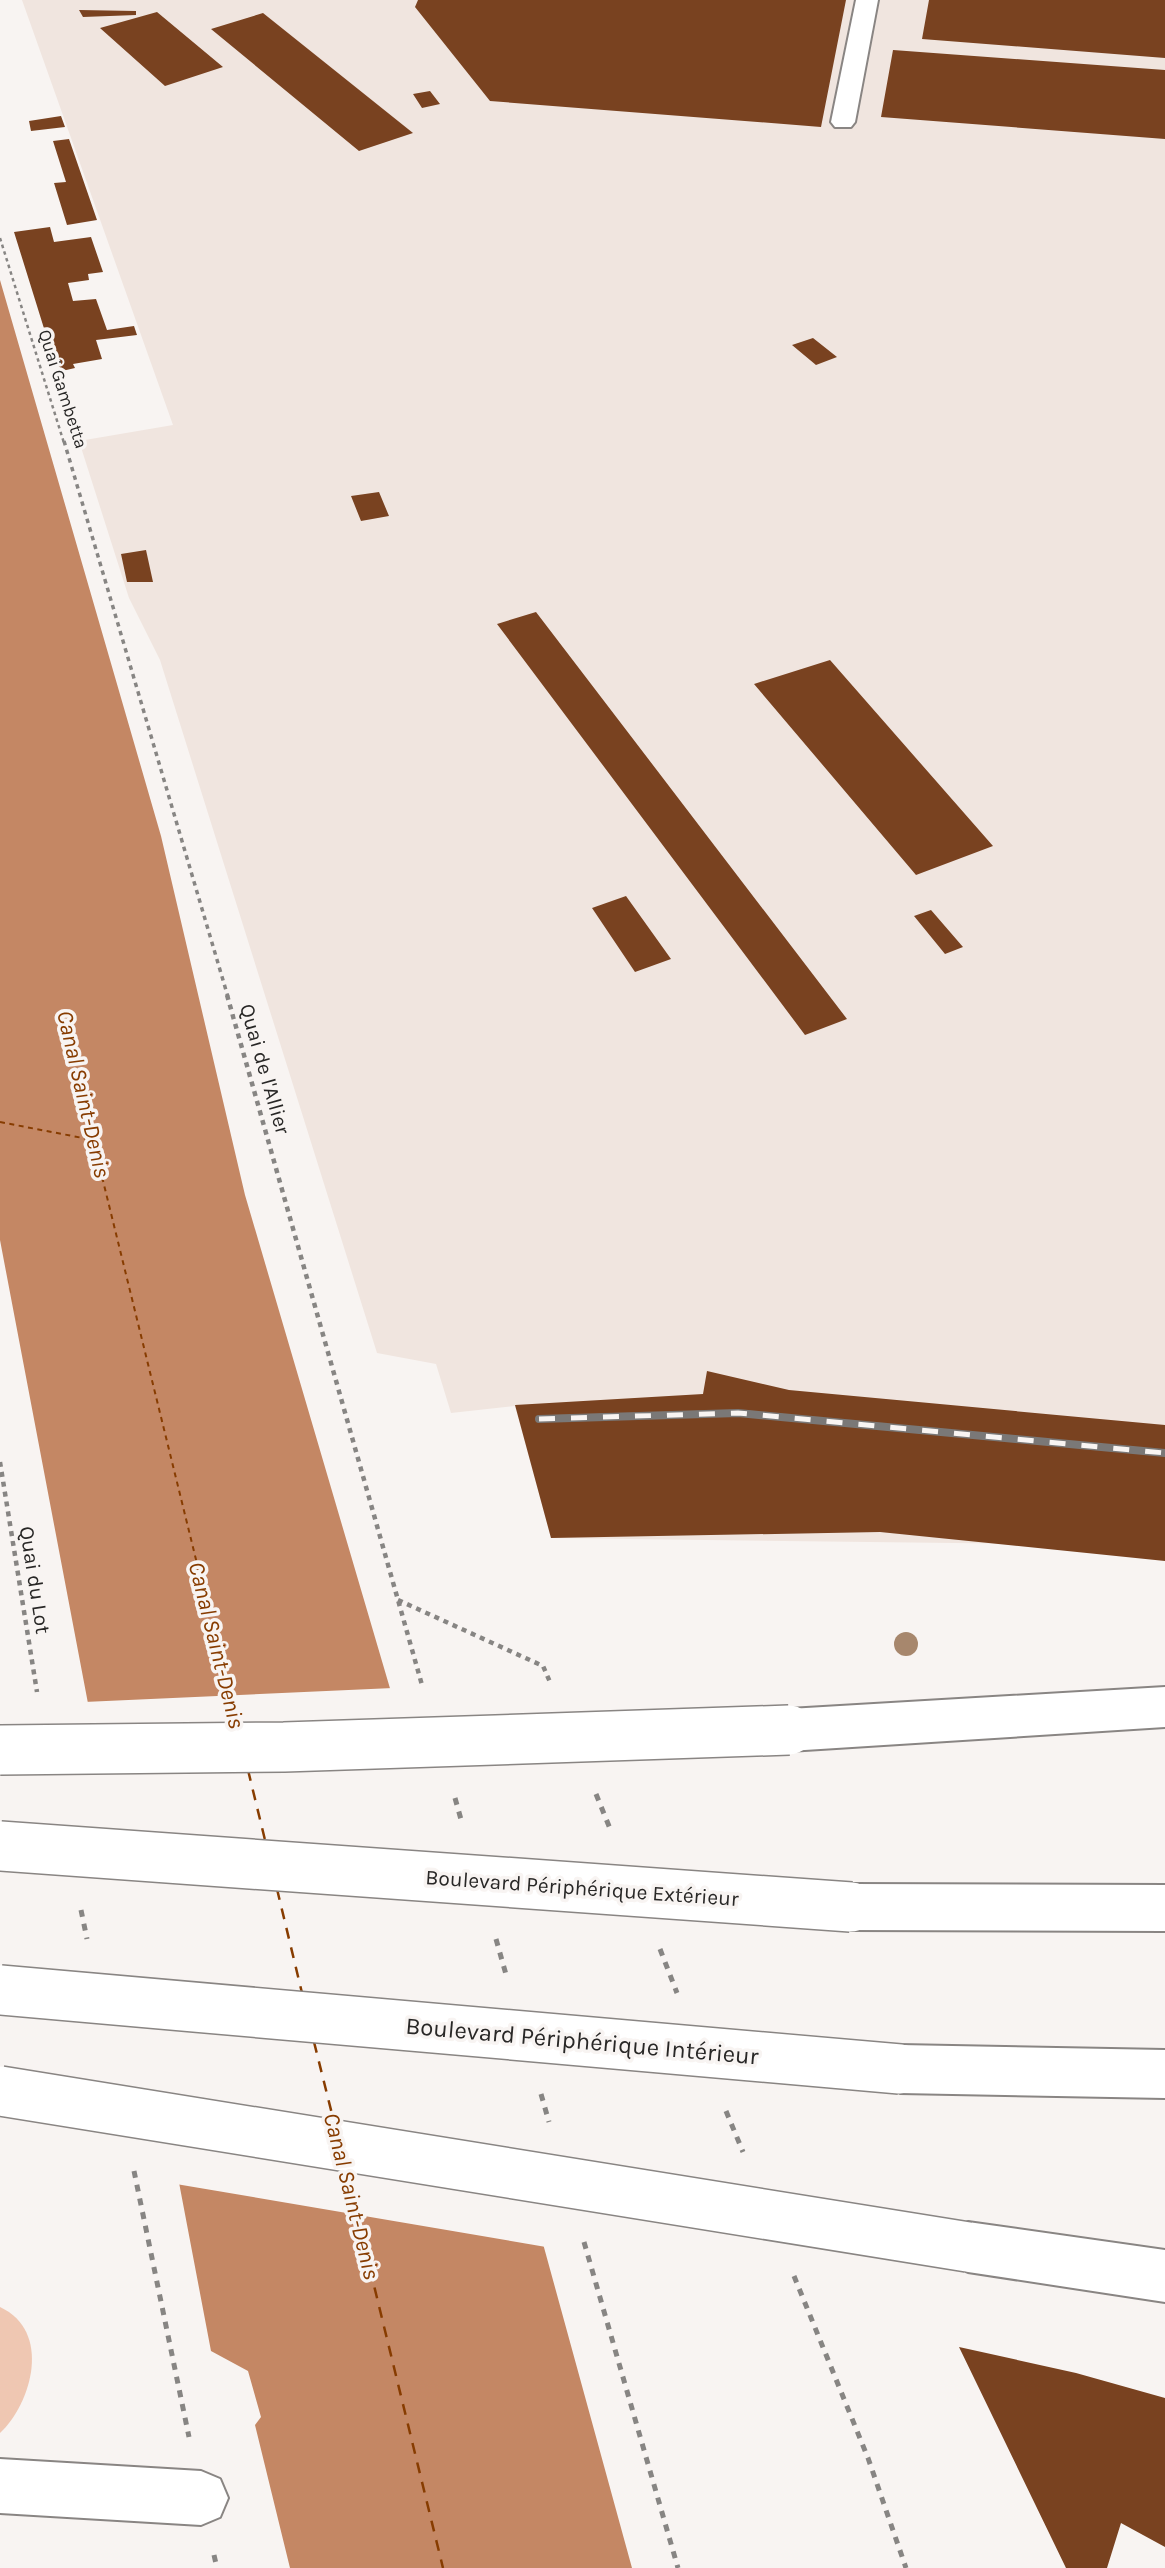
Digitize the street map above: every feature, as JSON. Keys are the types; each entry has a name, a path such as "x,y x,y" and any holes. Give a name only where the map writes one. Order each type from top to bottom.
{"main road":[{"path":"843,122 867,0"},
{"path":"0,1750 284,1747 789,1730 1165,1707"},
{"name":"Boulevard Périphérique Extérieur","path":"0,1846 851,1907 1165,1908"},
{"name":"Boulevard Périphérique Intérieur","path":"0,1990 900,2069 1165,2074"},
{"path":"0,2091 968,2247 1165,2276"},
{"path":"0,2486 201,2498"}],"path":[{"name":"Quai Gambetta","path":"0,238 98,548"},
{"name":"Quai de l'Allier","path":"98,548 169,785 398,1600"},
{"name":"Quai du Lot","path":"0,1462 39,1703"}],"shaded area":[{"path":"22,0 1165,0 1165,1556 1031,1544 551,1538 515,1406 451,1413 436,1364 377,1353 160,660 129,598 79,441 173,425"},
{"path":"0,2307 16,2318 26,2333 32,2368 21,2404 0,2433"}],"water":[{"name":"Canal Saint-Denis","path":"0,280 161,836 245,1195 399,1719 632,2568 290,2568 255,2425 261,2417 248,2371 211,2351 0,1240"}],"pier":[{"path":"393,1688 546,2247 176,2184 84,1702"}],"building":[{"path":"418,0 846,0 821,127 490,101 415,7"},
{"path":"929,0 1165,0 1165,58 922,39"},
{"path":"79,10 136,11 136,15 83,17"},
{"path":"157,12 223,67 165,86 100,28"},
{"path":"263,13 413,133 359,151 211,29"},
{"path":"893,50 1165,70 1165,139 881,117"},
{"path":"430,91 440,104 422,108 413,94"},
{"path":"61,116 65,127 31,131 29,121"},
{"path":"69,139 97,220 67,225 54,183 66,182 53,141"},
{"path":"50,227 54,242 91,237 103,272 88,274 89,280 68,283 73,301 96,299 107,330 134,326 137,335 96,340 102,359 73,364 75,368 62,371 59,366 56,367 14,232"},
{"path":"813,338 837,357 816,365 792,345"},
{"path":"379,492 389,516 361,521 351,496"},
{"path":"146,550 153,582 127,582 121,554"},
{"path":"536,612 847,1019 805,1035 497,624"},
{"path":"830,660 993,846 916,875 754,684"},
{"path":"626,896 671,959 635,972 592,908"},
{"path":"931,910 963,947 945,954 914,916"},
{"path":"707,1371 789,1390 1165,1425 1165,1561 880,1532 551,1538 515,1405 703,1394"},
{"path":"959,2347 1076,2373 1165,2398 1165,2547 1121,2523 1107,2568 1066,2568"}],"ferry route":[{"path":"0,1122 93,1140 229,1694"},
{"path":"228,1692 236,1724"},
{"path":"248,1770 265,1840"},
{"path":"277,1889 302,1993"},
{"path":"314,2042 334,2122"},
{"path":"346,2171 443,2568"}],"railway":[{"path":"539,1419 738,1413 1165,1453"}]}
